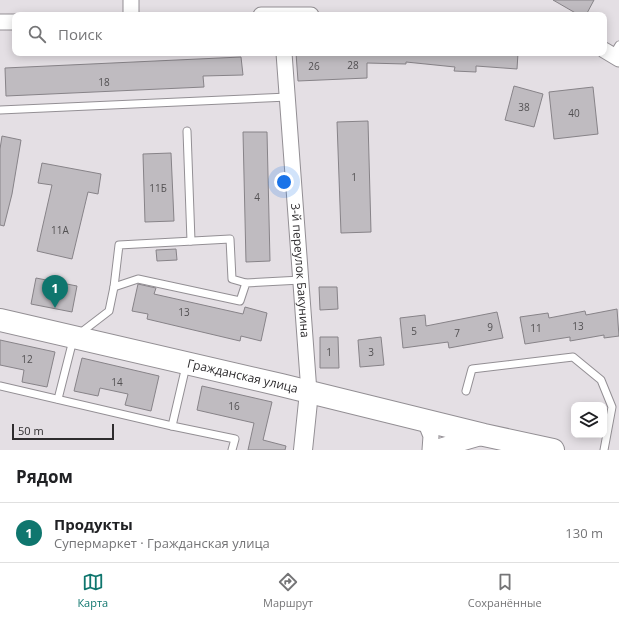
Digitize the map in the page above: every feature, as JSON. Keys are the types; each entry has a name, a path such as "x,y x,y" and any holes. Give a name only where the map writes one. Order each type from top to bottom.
{"main road":[{"name":"Гражданская улица","path":"0,320 187,363 425,421 490,443 553,450"}],"street":[{"path":"131,0 131,12"},
{"path":"0,22 12,22"},
{"name":"3-й переулок Бакунина","path":"284,56 309,392"},
{"path":"303,450 309,392"},
{"path":"425,421 432,436 430,450"},
{"path":"433,450 490,443"}],"lane":[{"path":"0,110 288,97"},
{"path":"187,131 191,241"},
{"path":"58,399 74,337 109,311 114,287 119,245 230,239 232,279 246,283 301,280"},
{"path":"114,287 138,279 240,301 246,283"},
{"path":"466,391 472,369 573,357 601,380 612,406 604,450"},
{"path":"172,426 187,363"},
{"path":"0,386 235,439 232,450"}],"building":[{"path":"553,0 594,0 588,12 574,12"},
{"path":"296,56 518,56 517,69 476,66 476,72 454,71 455,67 406,62 406,64 367,63 367,78 298,81"},
{"path":"241,57 243,75 203,76 204,87 6,96 5,68"},
{"path":"514,86 543,94 534,127 505,120"},
{"path":"593,87 598,134 554,139 549,92"},
{"path":"368,121 371,232 341,233 337,122"},
{"path":"243,132 267,132 270,261 246,262"},
{"path":"2,136 21,140 12,194 4,226 0,225 0,149"},
{"path":"171,153 174,221 145,222 143,154"},
{"path":"42,163 101,174 98,194 88,192 72,259 37,251 52,185 38,183"},
{"path":"176,249 177,260 157,261 156,250"},
{"path":"36,278 77,286 72,312 31,304"},
{"path":"138,284 156,288 154,294 243,314 245,307 267,313 261,341 241,336 240,341 147,319 148,314 132,311"},
{"path":"319,287 337,287 338,309 320,310"},
{"path":"617,309 619,336 604,338 604,335 570,341 570,337 525,344 520,317 548,313 549,318 585,311 586,315"},
{"path":"497,312 503,338 449,348 448,342 403,348 400,318 425,315 426,326"},
{"path":"320,337 338,337 339,368 320,368"},
{"path":"381,337 384,365 360,367 358,340"},
{"path":"0,340 55,352 47,387 22,382 24,370 0,365"},
{"path":"82,358 159,376 151,411 125,405 128,394 100,388 98,396 74,391"},
{"path":"202,386 272,402 263,440 286,446 285,450 248,450 254,423 197,410"}],"place":[{"name":"Продукты","path":"55,308"}]}
